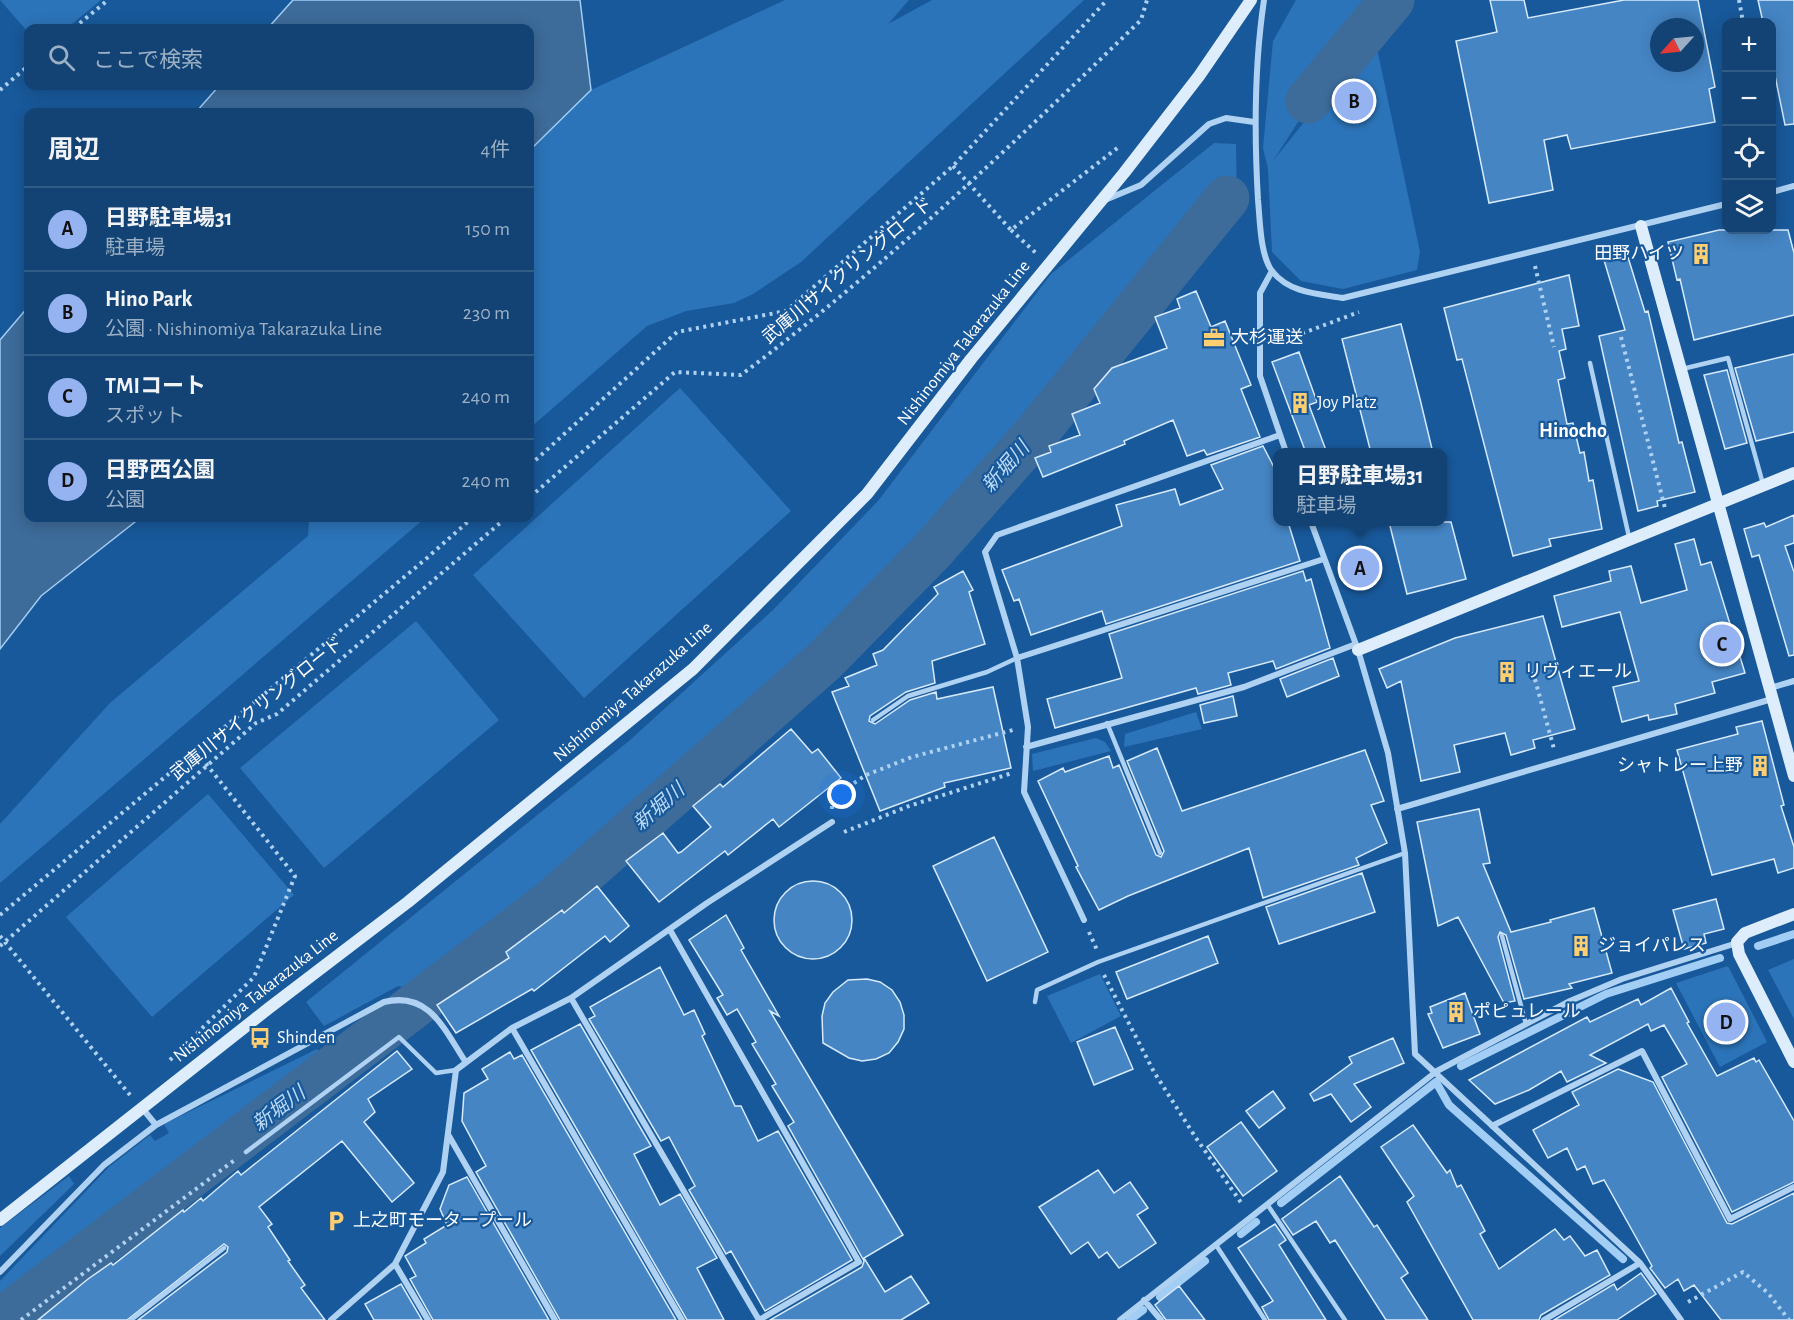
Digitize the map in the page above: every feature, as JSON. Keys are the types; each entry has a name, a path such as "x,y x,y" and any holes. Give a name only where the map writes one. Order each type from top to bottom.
{"main road":[{"name":"Nishinomiya Takarazuka Line","path":"0,1220 142,1107 408,902 693,669 867,494 971,359 1144,147 1198,76 1251,0"},
{"path":"1641,226 1679,370 1794,776"},
{"path":"1357,647 1794,473"},
{"path":"1794,914 1744,933 1737,942 1739,954 1794,1062"}],"street":[{"path":"1264,0 1258,38 1254,122 1261,239 1272,271 1299,291 1343,298 1722,205"},
{"path":"1101,201 1141,185 1209,124 1226,118 1254,122"},
{"path":"1776,191 1794,186"},
{"path":"1272,271 1260,293 1258,349 1260,376 1284,448"},
{"path":"1083,920 1024,792 1028,727 1017,658 985,552 997,534 1280,435"},
{"path":"1312,526 1357,647 1388,753 1405,853 1415,1054 1437,1071 1492,1126 1640,1263 1681,1320"},
{"path":"1017,658 1324,559"},
{"path":"1026,747 1244,687 1357,647"},
{"path":"1397,809 1771,694 1794,681"},
{"path":"331,1320 395,1264 443,1172 456,1070 465,1061 512,1028 572,998 706,903 832,822"},
{"path":"572,998 759,1320 859,1262 670,930"},
{"path":"1120,1320 1437,1071 1570,1001 1622,980 1737,942"},
{"path":"0,1272 104,1165 156,1125 384,1002 400,998 411,1000 434,1013 465,1061"},
{"path":"512,1028 682,1320"},
{"path":"1492,1126 1642,1051 1730,1219 1794,1187"},
{"path":"142,1107 156,1125"},
{"path":"449,1136 555,1320"},
{"path":"1544,1320 1640,1263"},
{"path":"395,1264 428,1320"},
{"path":"1144,1300 1161,1320"}],"lane":[{"path":"1679,370 1728,358 1763,485"},
{"path":"1590,363 1630,540"},
{"path":"873,720 908,696 987,672 1017,658"},
{"path":"1107,723 1160,853"},
{"path":"1035,1002 1037,990 1100,962 1405,853"},
{"path":"1502,936 1526,1024"},
{"path":"246,1152 399,1037 436,1073 456,1070"},
{"path":"1267,1204 1345,1320"},
{"path":"1216,1245 1265,1320"},
{"path":"131,1320 224,1248"}],"path":[{"path":"79,24 108,0"},
{"path":"534,461 677,332 786,311 953,166 1107,0"},
{"name":"武庫川サイクリングロード","path":"534,494 675,372 741,375 818,318 969,186 1141,20 1147,0"},
{"path":"1739,0 1742,18"},
{"path":"0,90 24,69"},
{"path":"1011,230 1130,140 1144,147"},
{"path":"953,166 1011,230 1039,256"},
{"path":"1532,252 1554,348"},
{"path":"1258,349 1361,311"},
{"path":"1621,337 1669,524"},
{"path":"0,915 467,522"},
{"name":"武庫川サイクリングロード","path":"0,946 256,723 277,714 501,522"},
{"path":"1533,672 1557,761"},
{"path":"1025,769 909,806 844,832 832,822 832,798 866,775 959,742 1028,727"},
{"path":"166,1064 254,976 295,876 196,751"},
{"path":"1083,920 1100,962 1154,1072 1251,1217"},
{"path":"0,936 130,1095"},
{"path":"21,1320 246,1152"},
{"path":"1674,1310 1743,1272 1768,1293 1789,1320"}],"shaded area":[{"path":"0,0 101,0 72,24 24,24 24,27"},
{"path":"293,0 580,0 591,90 534,146 534,108 200,108 215,90 534,90 534,24 272,24"},
{"path":"785,0 909,0 888,24 932,0 1084,0 801,262 753,294 734,303 686,311 647,326 534,425 534,146 591,90"},
{"path":"1296,0 1383,0 1360,26 1273,161 1374,34 1420,252 1417,270 1343,289 1301,281 1272,252 1268,169 1263,148 1273,41"},
{"path":"1214,143 1236,144 1237,209 957,546 869,640 603,838 420,990 398,986 324,1026 306,1002 629,741 773,610 878,501 1051,274"},
{"path":"24,312 24,522 135,522 41,596 0,649 0,340"},
{"path":"680,388 791,511 584,698 473,575"},
{"path":"309,522 420,522 0,883 0,824 110,703 308,536"},
{"path":"416,621 499,720 324,868 240,768"},
{"path":"1196,712 1202,729 1124,747 1125,734"},
{"path":"1096,738 1105,742 1111,751 1033,771 1032,754"},
{"path":"208,794 294,895 152,1017 66,917"},
{"path":"1794,959 1794,1019 1768,970"},
{"path":"1728,966 1767,1042 1720,1067 1676,983"},
{"path":"1100,974 1121,1016 1071,1043 1047,996"},
{"path":"317,1049 324,1057 168,1174 0,1312 0,1281 109,1167 150,1135 155,1141 169,1133 164,1124"},
{"path":"69,1176 74,1184 0,1256 0,1228"}],"building":[{"path":"1490,0 1524,0 1528,18 1624,0 1698,0 1702,18 1650,18 1650,72 1704,72 1704,31 1715,87 1709,89 1715,122 1571,149 1567,135 1544,140 1553,190 1489,203 1456,41 1497,32"},
{"path":"1758,0 1794,0 1794,124 1785,125 1776,81 1776,18 1762,18"},
{"path":"1719,230 1722,230 1722,234 1776,234 1776,230 1788,230 1794,253 1794,315 1694,340 1680,279 1677,280 1668,242"},
{"path":"1627,254 1645,312 1648,311 1679,443 1682,442 1695,492 1657,501 1658,506 1638,511 1599,336 1625,330 1604,260"},
{"path":"1569,275 1579,326 1562,329 1566,349 1559,351 1565,378 1558,380 1567,424 1573,423 1580,453 1584,452 1589,481 1593,480 1602,529 1549,539 1551,546 1513,556 1462,359 1457,360 1444,308"},
{"path":"1196,291 1211,327 1225,321 1251,385 1241,389 1260,437 1207,455 1204,450 1187,456 1173,420 1124,441 1125,444 1043,477 1035,458 1051,452 1049,446 1080,435 1072,414 1100,403 1094,389 1112,368 1167,348 1155,317 1180,308 1177,299"},
{"path":"1401,324 1432,448 1370,448 1342,339"},
{"name":"Joy Platz","path":"1299,352 1317,402 1309,405 1325,448 1304,448 1272,362"},
{"path":"1794,354 1794,432 1756,441 1735,368"},
{"path":"1727,370 1747,443 1725,449 1704,375"},
{"path":"1263,446 1273,465 1273,526 1289,526 1300,561 1106,624 1102,611 1031,635 1019,599 1014,601 1002,570 1122,526 1116,505 1175,489 1180,505 1223,489 1211,465"},
{"path":"1794,515 1794,543 1785,546 1794,572 1794,655 1789,656 1759,555 1752,557 1744,529 1764,523 1766,527"},
{"path":"1447,522 1451,522 1466,579 1407,594 1390,526 1447,526"},
{"path":"1694,539 1701,565 1711,562 1745,673 1712,682 1715,693 1675,704 1677,714 1649,720 1648,715 1622,722 1613,687 1639,681 1620,612 1562,627 1554,596 1611,581 1609,571 1631,566 1641,603 1687,590 1675,544"},
{"path":"963,571 973,590 969,592 985,644 932,661 935,683 906,692 870,716 869,721 875,724 910,700 936,692 937,699 993,687 1011,768 944,783 945,787 880,811 832,692 849,686 845,678 877,665 873,654 883,650 938,594 934,587"},
{"path":"1303,571 1306,581 1311,579 1330,648 1276,669 1273,661 1228,673 1231,685 1198,694 1196,688 1055,728 1047,699 1122,678 1109,634"},
{"path":"1543,616 1575,729 1533,740 1535,748 1511,755 1505,733 1454,745 1460,772 1421,781 1401,681 1387,688 1379,669 1455,638"},
{"path":"1333,658 1339,676 1287,697 1280,679"},
{"path":"1233,696 1237,716 1204,723 1200,705"},
{"path":"1762,721 1784,805 1781,806 1794,847 1794,868 1778,873 1774,859 1712,875 1677,750 1738,734 1736,727"},
{"path":"791,729 812,753 818,749 841,778 779,827 773,819 728,855 725,851 659,902 626,861 663,833 678,853 681,852 711,827 693,806 720,784 723,787"},
{"path":"1157,748 1182,811 1365,750 1384,801 1371,805 1387,843 1356,858 1359,865 1263,898 1249,848 1128,896 1099,910 1076,867 1078,866 1038,781 1063,768 1065,772 1109,756 1113,768 1119,765 1156,855 1161,857 1164,851 1127,761"},
{"path":"1479,809 1490,863 1483,864 1511,932 1594,908 1612,973 1569,984 1572,988 1524,999 1506,935 1500,932 1498,937 1515,1001 1504,1003 1458,917 1438,926 1417,822"},
{"path":"994,837 1048,952 987,981 933,866"},
{"path":"1362,873 1375,912 1279,944 1266,907"},
{"path":"813,881 828,884 841,892 849,905 852,920 849,935 841,948 828,956 813,959 798,956 785,948 777,935 774,920 777,905 785,892 798,884"},
{"path":"597,886 629,926 610,942 605,936 534,991 532,989 456,1033 437,1005 509,958 506,952 562,910 564,913"},
{"path":"1716,899 1724,929 1704,934 1706,943 1684,949 1673,910"},
{"path":"726,915 744,948 741,950 779,1016 770,1011 903,1235 864,1258 885,1292 911,1276 929,1303 901,1320 770,1320 862,1267 864,1261 788,1126 794,1122 772,1086 776,1084 752,1044 756,1042 737,1009 727,1015 717,998 723,995 689,940"},
{"path":"1208,936 1218,963 1127,999 1116,972"},
{"path":"660,967 684,1015 694,1010 705,1034 702,1036 735,1106 741,1106 758,1141 778,1131 852,1260 765,1311 731,1251 726,1254 689,1190 695,1186 669,1137 661,1141 589,1019 595,1016 590,1007"},
{"path":"867,979 880,982 892,990 900,1002 904,1015 904,1029 898,1042 889,1053 876,1059 862,1061 849,1058 823,1043 822,1016 825,1003 833,992 848,980"},
{"path":"1671,988 1689,1022 1687,1023 1717,1076 1754,1058 1756,1062 1759,1060 1794,1121 1794,1182 1732,1212 1662,1077 1687,1064 1664,1025 1651,1031 1648,1024 1590,1055 1606,1063 1567,1082 1561,1071 1529,1090 1495,1104 1469,1080 1587,1017 1590,1022 1638,999 1641,1005"},
{"path":"1465,993 1480,1034 1443,1048 1428,1014 1432,1013 1430,1007"},
{"path":"580,1024 651,1146 634,1154 660,1205 680,1194 717,1258 697,1268 724,1320 687,1320 531,1050"},
{"path":"1115,1027 1133,1069 1094,1085 1077,1042"},
{"path":"1393,1038 1404,1063 1354,1084 1371,1107 1351,1122 1331,1094 1314,1101 1310,1094 1352,1063 1349,1057"},
{"path":"397,1051 412,1069 368,1099 375,1112 364,1122 414,1183 392,1202 342,1141 259,1207 272,1224 268,1227 305,1285 301,1288 325,1320 138,1320 227,1252 228,1247 224,1244 127,1320 38,1320 88,1279 111,1263 113,1265 183,1210 184,1212 201,1198 203,1201 238,1171 241,1175"},
{"path":"510,1052 514,1059 522,1055 676,1320 560,1320 476,1172 486,1166 462,1121 464,1093 488,1079 482,1069"},
{"path":"1618,1069 1653,1082 1727,1223 1732,1224 1794,1193 1794,1320 1721,1320 1694,1285 1684,1291 1678,1279 1665,1288 1650,1268 1652,1266 1604,1180 1593,1184 1585,1166 1577,1170 1567,1148 1548,1158 1533,1130 1579,1105 1572,1092"},
{"path":"1273,1091 1285,1108 1259,1128 1246,1111"},
{"path":"1241,1122 1277,1171 1243,1196 1207,1147"},
{"path":"1413,1125 1447,1173 1450,1170 1457,1187 1461,1185 1485,1231 1480,1234 1499,1269 1555,1229 1564,1240 1570,1236 1585,1256 1597,1250 1610,1275 1541,1315 1539,1320 1473,1320 1407,1202 1414,1196 1381,1147"},
{"path":"1098,1170 1114,1193 1130,1182 1148,1208 1137,1215 1156,1243 1119,1268 1107,1252 1099,1258 1088,1242 1071,1254 1039,1207"},
{"path":"1340,1176 1374,1227 1377,1225 1408,1273 1401,1278 1428,1320 1386,1320 1335,1240 1330,1243 1316,1221 1293,1235 1282,1219"},
{"path":"467,1177 549,1320 433,1320 410,1279 416,1276 405,1256 426,1243 424,1239 447,1225 440,1209 449,1185"},
{"path":"1275,1224 1286,1240 1279,1245 1326,1320 1269,1320 1262,1307 1273,1301 1238,1248"},
{"path":"1641,1273 1656,1294 1617,1320 1554,1320 1614,1284 1617,1290"},
{"path":"401,1284 422,1320 374,1320 365,1304"},
{"path":"1179,1286 1205,1320 1166,1320 1155,1305"}],"waterway":[{"name":"新堀川","path":"1308,101 1392,0"},
{"name":"新堀川","path":"1,1320 551,902 824,661 931,552 1037,432 1227,198"},
{"path":"1758,946 1794,934"},
{"path":"1461,1066 1606,994 1720,958"},
{"path":"1281,1203 1436,1082 1449,1105 1623,1259"},
{"path":"1241,1234 1256,1222"},
{"path":"1160,1297 1205,1261"},
{"path":"1130,1320 1143,1310"}],"place":[{"name":"Hino Park","path":"1354,101"},
{"name":"田野ハイツ","path":"1701,254"},
{"name":"大杉運送","path":"1214,338"},
{"name":"Joy Platz","path":"1300,403"},
{"name":"日野駐車場31","path":"1360,568"},
{"name":"TMIコート","path":"1722,644"},
{"name":"リヴィエール","path":"1507,672"},
{"name":"シャトレー上野","path":"1760,766"},
{"name":"ジョイパレス","path":"1581,946"},
{"name":"ポピュレール","path":"1456,1012"},
{"name":"日野西公園","path":"1726,1022"},
{"name":"Shinden","path":"260,1038"},
{"name":"上之町モータープール","path":"336,1221"}],"district":[{"name":"Hinocho","path":"1573,431"}]}
